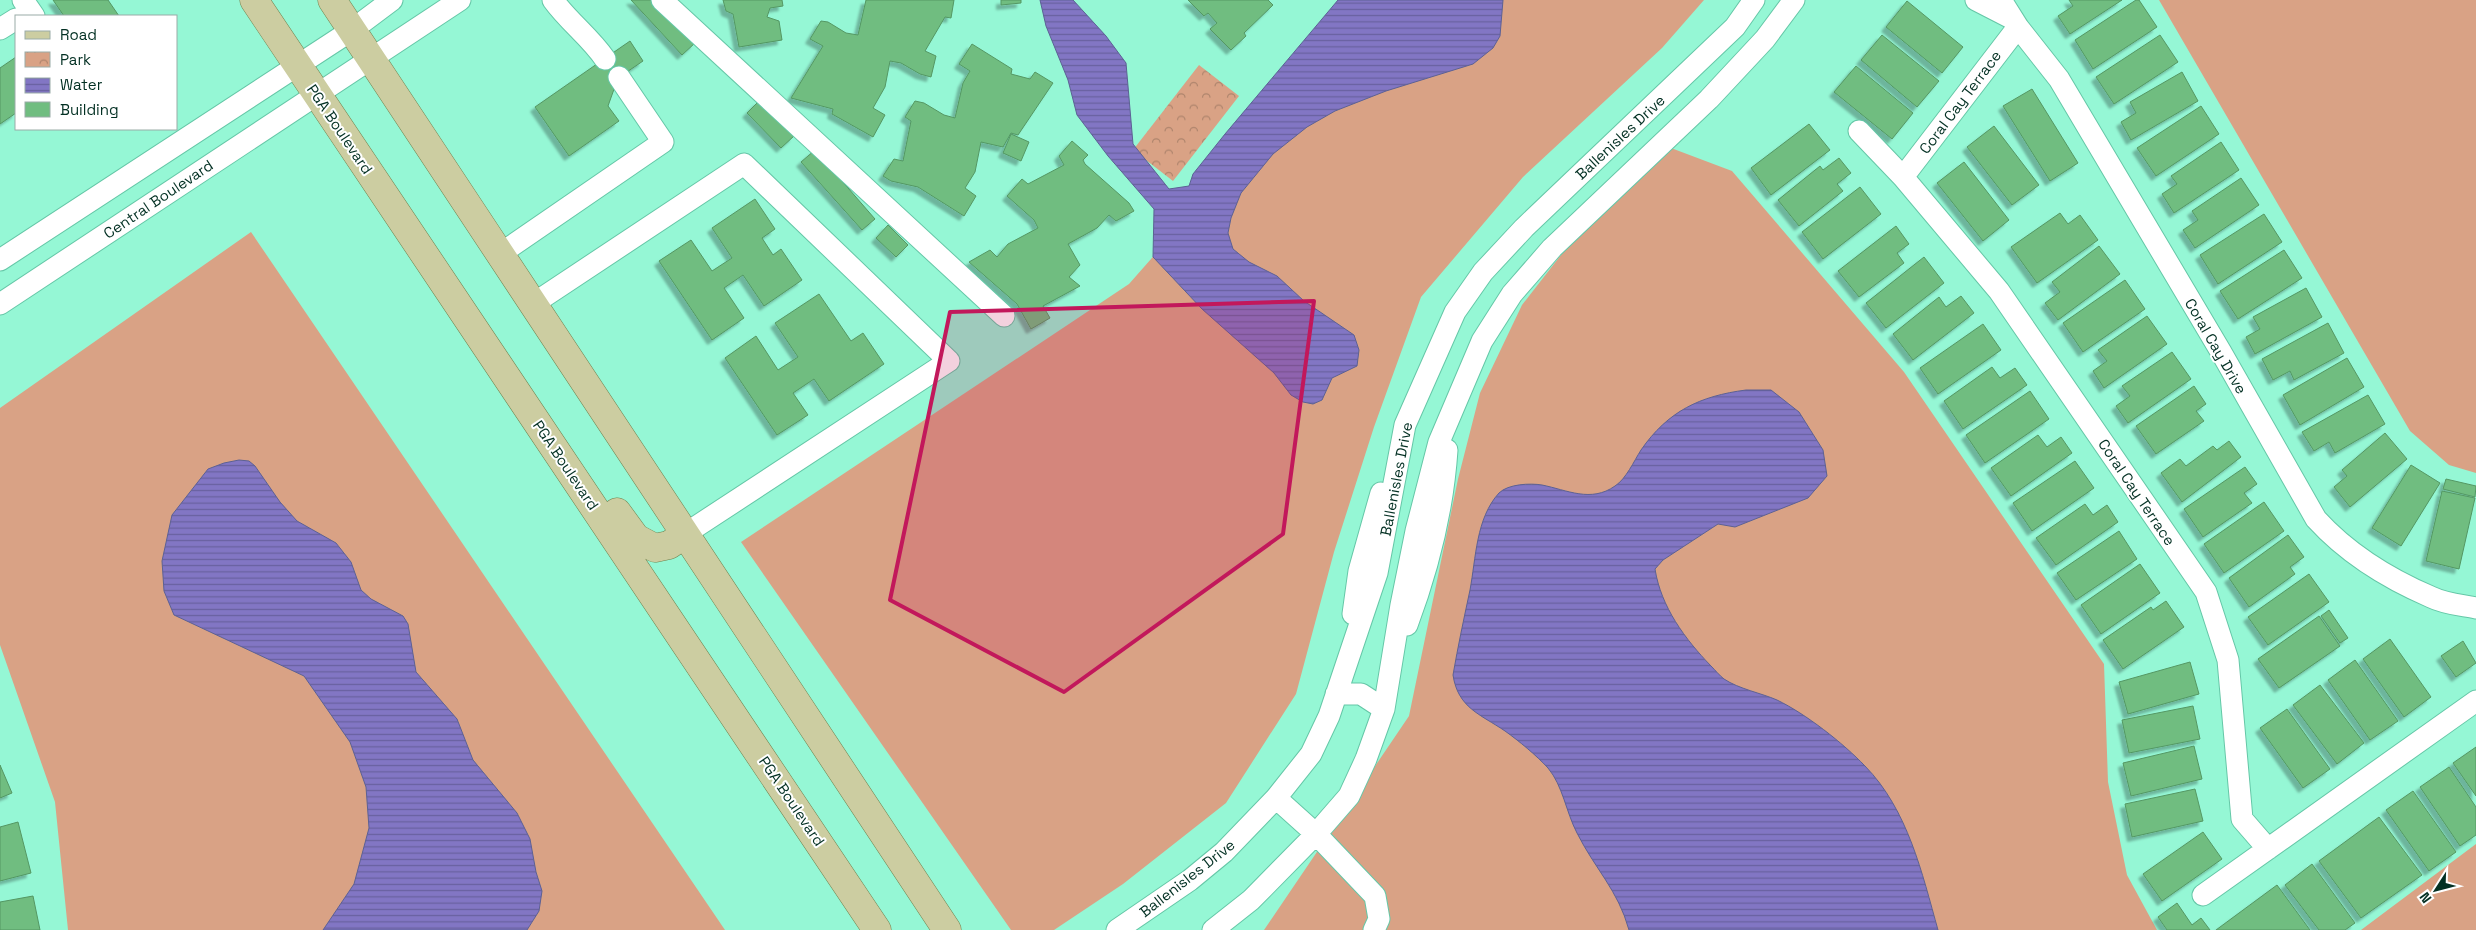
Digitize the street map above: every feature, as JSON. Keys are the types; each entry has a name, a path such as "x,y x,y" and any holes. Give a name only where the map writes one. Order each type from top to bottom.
{"main road":[{"name":"PGA Boulevard","path":"254,0 877,930"},
{"path":"332,0 947,930"},
{"path":"523,400 597,485 636,538 655,548 669,545 685,534"}],"street":[{"path":"0,260 297,64 352,30 392,0"},
{"name":"Central Boulevard","path":"0,304 460,0"},
{"path":"553,0 563,14 592,40 605,58"},
{"path":"662,0 1004,316"},
{"name":"Ballenisles Drive","path":"1118,930 1190,880 1224,852 1276,798 1311,754 1329,716 1377,574 1405,425 1454,312 1483,272 1524,228 1735,27 1754,0"},
{"name":"Ballenisles Drive","path":"1213,930 1251,900 1316,834 1349,796 1366,759 1384,709 1389,672 1416,530 1439,442 1449,423 1459,392 1482,341 1512,294 1552,248 1709,99 1765,39 1794,0"},
{"name":"Coral Cay Drive","path":"1976,0 2015,23"},
{"name":"Coral Cay Drive","path":"2001,0 2015,23 2059,79 2221,352 2316,519 2334,539 2356,557 2431,598 2476,608"},
{"path":"0,29 15,19"},
{"name":"Coral Cay Terrace","path":"1903,177 2015,23"},
{"path":"500,254 663,142 619,78"},
{"name":"Coral Cay Terrace","path":"1859,131 1903,177 1999,291 2206,592 2228,660 2242,819 2268,849"},
{"path":"533,304 744,164 948,361 685,534"},
{"path":"1389,672 1422,586 1444,488 1449,423"},
{"path":"1346,664 1359,571 1376,506 1405,425"},
{"path":"1386,526 1416,530"},
{"path":"1336,694 1361,694 1384,709"},
{"path":"2203,895 2476,701"},
{"path":"1276,798 1316,834 1375,896 1380,926"}],"highlighted area":[{"path":"1314,301 1283,534 1064,692 890,600 950,312"}],"green space":[{"path":"1379,0 1704,0 1662,48 1523,177 1421,297 1374,427 1334,552 1296,694 1226,803 1123,884 1054,930 1011,930 741,542 1129,284"},
{"path":"2159,0 2476,0 2476,473 2449,465 2410,431"},
{"path":"1199,65 1239,96 1173,181 1133,150"},
{"path":"1671,148 1732,171 1904,372 2104,664 2108,782 2127,875 2157,930 1264,930 1409,716 1458,479 1480,393 1522,305 1568,246"},
{"path":"251,232 725,930 68,930 55,802 0,645 0,408"},
{"path":"2476,844 2476,930 2361,930"}],"water":[{"path":"1040,0 1073,0 1106,36 1126,63 1133,144 1169,189 1189,186 1193,174 1225,134 1338,0 1503,0 1500,36 1493,48 1473,64 1386,91 1335,111 1307,127 1273,154 1241,193 1231,218 1228,233 1233,249 1249,262 1277,276 1304,301 1354,335 1359,350 1357,366 1332,378 1322,400 1313,404 1303,402 1291,395 1274,373 1202,309 1153,257 1154,209 1108,156 1077,115 1068,80 1046,26"},
{"path":"1746,390 1771,390 1799,412 1823,450 1827,476 1808,498 1735,527 1718,524 1663,560 1655,569 1658,583 1675,622 1701,656 1722,678 1736,686 1777,700 1800,713 1846,748 1880,783 1903,822 1912,843 1938,930 1629,930 1619,903 1577,833 1553,775 1522,744 1479,715 1465,703 1456,686 1453,675 1478,539 1481,526 1491,503 1499,493 1513,486 1531,484 1579,494 1597,494 1606,491 1623,479 1651,436 1674,415 1714,396"},
{"path":"239,460 249,461 255,466 280,502 297,521 336,543 351,562 361,590 371,599 403,616 408,624 416,672 457,719 473,760 517,813 530,839 536,872 542,891 539,911 527,930 323,930 354,884 369,828 366,787 350,742 304,676 174,615 164,591 162,561 172,515 208,469"}],"building":[{"path":"53,0 108,0 118,15 63,15"},
{"path":"631,0 655,0 695,43 682,55"},
{"path":"723,0 782,0 783,6 770,8 767,17 779,21 782,40 739,47 733,14 726,11"},
{"path":"866,0 954,0 951,18 945,17 925,51 936,56 931,77 920,74 901,63 890,61 885,87 873,108 885,115 873,137 832,114 833,109 791,98 823,46 810,39 821,21 828,22 846,33 858,35"},
{"path":"1001,0 1021,0 1021,3 1001,5"},
{"path":"1188,0 1268,0 1273,5 1244,33 1246,36 1231,50 1210,29 1217,23 1208,13 1204,16"},
{"path":"2069,0 2122,0 2070,34 2058,16 2073,6"},
{"path":"2136,0 2139,0 2157,27 2093,69 2075,40"},
{"path":"1907,1 1963,47 1942,73 1886,27"},
{"path":"1882,35 1939,81 1917,107 1861,60"},
{"path":"2160,35 2178,62 2114,104 2096,77"},
{"path":"630,41 643,61 618,78 608,106 619,121 569,156 535,107"},
{"path":"972,44 1012,69 1011,74 1030,79 1035,72 1053,83 1018,135 1011,133 1003,147 981,142 975,172 965,188 976,196 964,216 918,187 891,181 883,176 894,159 903,161 911,121 905,117 915,101 924,103 944,115 955,118 963,83 970,71 959,64"},
{"path":"15,58 15,114 0,124 0,68"},
{"path":"1856,66 1913,113 1892,139 1834,92"},
{"path":"2182,72 2198,101 2131,140 2121,122 2136,113 2130,102"},
{"path":"2032,89 2078,163 2050,181 2003,106"},
{"path":"759,101 794,136 781,148 747,113"},
{"path":"2201,106 2219,134 2156,176 2137,148"},
{"path":"1809,124 1830,150 1771,195 1751,168"},
{"path":"1994,126 2039,185 2012,205 1967,147"},
{"path":"1011,134 1029,142 1021,161 1003,153"},
{"path":"1072,141 1088,155 1083,160 1085,164 1129,203 1134,211 1116,221 1109,215 1097,228 1068,244 1080,265 1069,277 1080,286 1043,306 1050,318 1031,329 1017,304 969,262 990,250 997,257 1008,244 1038,228 1034,220 1007,196 1022,179 1028,184 1064,165 1059,156"},
{"path":"2221,142 2239,170 2174,213 2162,194 2177,184 2171,176"},
{"path":"815,150 875,219 862,230 801,162"},
{"path":"1839,158 1851,173 1837,184 1843,191 1799,226 1778,200 1820,166 1823,170"},
{"path":"1964,162 2009,220 1983,241 1937,183"},
{"path":"2241,178 2259,205 2195,248 2183,230 2198,220 2192,211"},
{"path":"1860,187 1881,214 1823,259 1802,232"},
{"path":"755,199 775,229 762,238 773,255 781,249 802,280 764,306 743,275 724,288 744,318 712,340 659,261 691,240 712,271 732,258 712,228"},
{"path":"2060,213 2068,224 2080,215 2098,240 2037,283 2011,247"},
{"path":"2264,214 2282,242 2218,284 2200,255"},
{"path":"888,225 908,245 896,257 876,238"},
{"path":"1896,226 1909,244 1897,253 1904,263 1859,297 1838,271"},
{"path":"2099,246 2120,274 2058,320 2045,303 2060,292 2052,282"},
{"path":"2284,250 2302,278 2238,319 2220,291"},
{"path":"1924,257 1944,283 1886,328 1866,303"},
{"path":"2125,280 2145,309 2083,352 2063,323"},
{"path":"2306,288 2322,317 2255,354 2246,337 2260,329 2253,317"},
{"path":"819,294 851,341 863,333 884,364 829,401 814,379 793,393 808,415 777,435 725,358 756,336 778,370 798,357 775,323"},
{"path":"1961,296 1974,313 1913,360 1893,334 1939,297 1946,307"},
{"path":"2147,316 2167,344 2104,388 2093,371 2107,361 2098,350"},
{"path":"2328,323 2344,353 2294,380 2290,371 2273,380 2262,359"},
{"path":"1983,324 2001,350 1938,394 1920,368"},
{"path":"2172,352 2191,379 2128,423 2116,406 2130,396 2122,386"},
{"path":"2347,358 2364,387 2300,425 2283,395"},
{"path":"1992,367 2000,378 2015,368 2027,385 1963,429 1944,401"},
{"path":"2194,386 2206,404 2196,411 2204,421 2156,454 2136,426"},
{"path":"2030,391 2049,419 1985,463 1966,435"},
{"path":"2368,395 2385,424 2335,453 2329,442 2314,451 2302,432"},
{"path":"2385,433 2407,459 2350,507 2334,487 2347,476 2342,470"},
{"path":"2038,435 2047,447 2061,437 2072,453 2011,496 1991,468"},
{"path":"2229,441 2241,457 2182,502 2161,473 2180,459 2186,466 2213,446 2217,450"},
{"path":"2075,461 2094,488 2032,531 2013,503"},
{"path":"2411,465 2440,483 2401,546 2372,528"},
{"path":"2245,467 2257,484 2244,493 2252,503 2203,537 2184,509"},
{"path":"2446,479 2476,486 2475,497 2443,489"},
{"path":"2442,491 2475,498 2459,569 2426,561"},
{"path":"2264,502 2284,531 2224,573 2204,544"},
{"path":"2085,504 2093,515 2107,505 2118,522 2056,565 2036,538"},
{"path":"2119,531 2137,559 2076,600 2057,573"},
{"path":"2288,535 2304,557 2290,567 2295,574 2249,607 2229,578"},
{"path":"2140,564 2160,593 2101,634 2081,605"},
{"path":"2309,574 2329,602 2268,645 2248,617"},
{"path":"2166,601 2184,627 2123,669 2103,640 2151,607 2153,610"},
{"path":"2329,610 2348,638 2340,643 2321,616"},
{"path":"2319,616 2340,646 2279,688 2258,659"},
{"path":"2390,639 2431,697 2404,717 2363,659"},
{"path":"2463,641 2476,663 2456,677 2441,656"},
{"path":"2355,660 2398,721 2370,740 2328,680"},
{"path":"2190,662 2199,694 2128,714 2119,682"},
{"path":"2320,685 2364,743 2337,764 2293,705"},
{"path":"2193,706 2200,739 2129,753 2122,720"},
{"path":"2287,709 2330,769 2303,788 2260,728"},
{"path":"2194,746 2202,779 2131,796 2123,763"},
{"path":"2476,747 2476,796 2453,763"},
{"path":"0,765 12,793 0,798"},
{"path":"2449,767 2476,807 2476,835 2460,846 2420,787"},
{"path":"2195,789 2203,821 2132,837 2125,804"},
{"path":"2413,791 2456,852 2429,871 2386,810"},
{"path":"2379,817 2422,875 2361,918 2319,861"},
{"path":"18,822 31,873 0,881 0,827"},
{"path":"2203,832 2222,859 2162,901 2143,874"},
{"path":"2312,864 2355,923 2345,930 2319,930 2285,885"},
{"path":"2277,885 2310,930 2216,930"},
{"path":"33,896 40,930 0,930 0,902"},
{"path":"2177,903 2192,925 2201,918 2210,930 2167,930 2158,917"}]}
